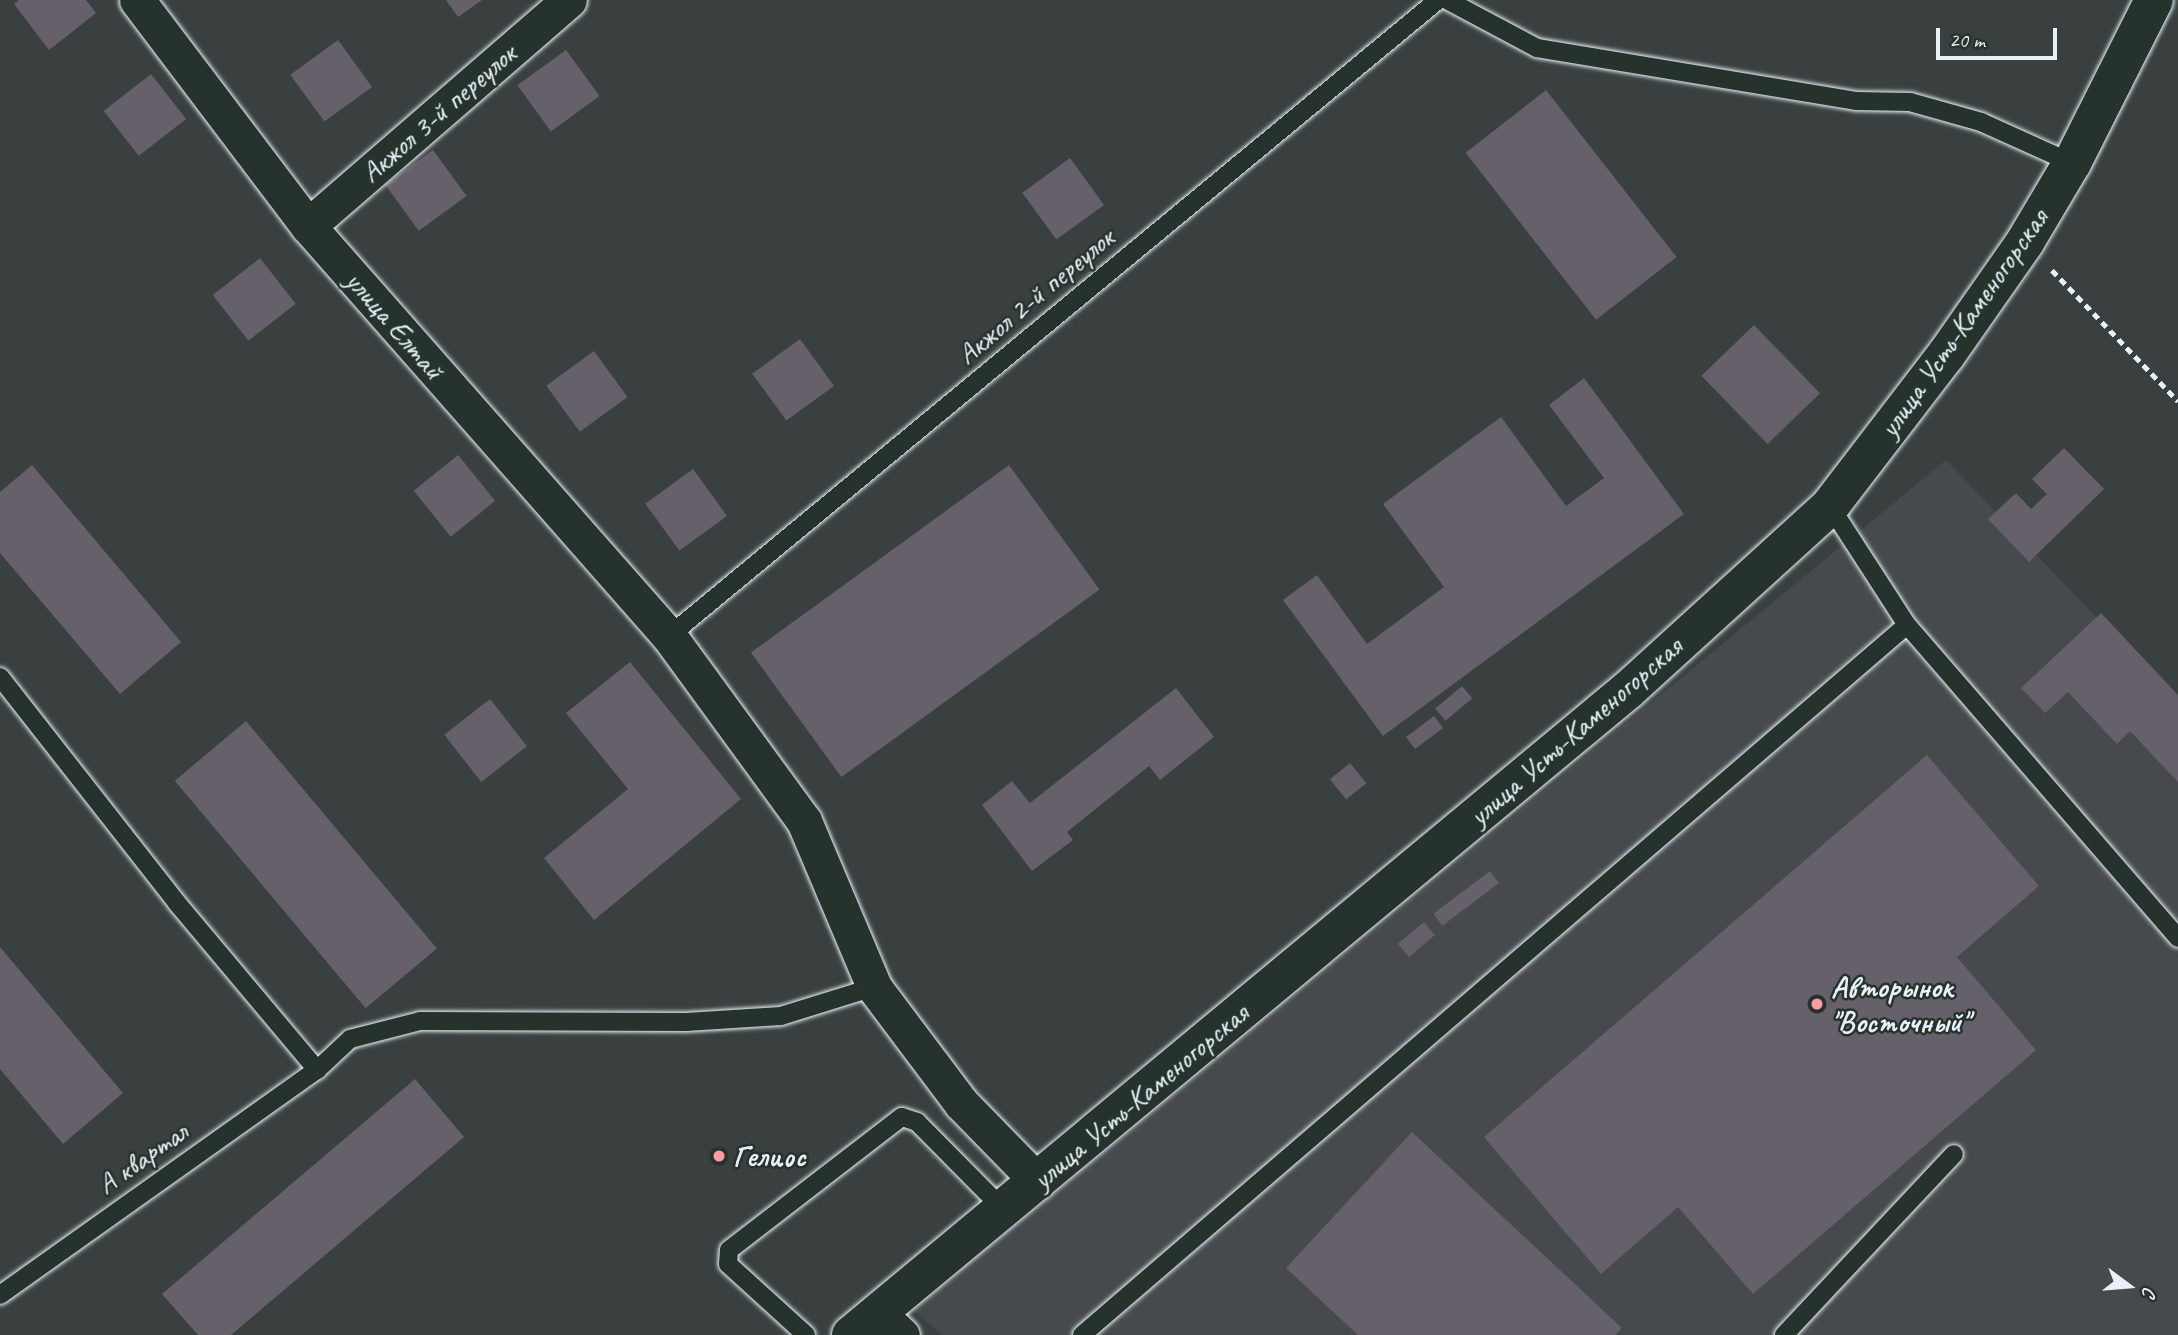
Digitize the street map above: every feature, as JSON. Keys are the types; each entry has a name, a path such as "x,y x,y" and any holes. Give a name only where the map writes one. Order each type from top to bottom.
{"street":[{"name":"улица Елтай","path":"137,0 308,226 669,636 804,821 874,987 961,1103 1038,1182"},
{"name":"Акжол 3-й переулок","path":"308,226 569,0"},
{"name":"улица Усть-Каменогорская","path":"877,1327 1002,1208 1038,1182 1628,690 1830,506 1946,355 2025,242 2072,163 2154,0"}],"lane":[{"name":"Акжол 2-й переулок","path":"669,636 1438,0"},
{"path":"1447,0 1537,48 1856,101 1910,102 1981,122 2072,163"},
{"path":"1830,506 1907,625 2178,938"},
{"path":"1082,1335 1907,625"},
{"path":"0,677 118,830 317,1070"},
{"name":"А квартал","path":"0,1295 39,1263 317,1070 350,1039 420,1021 686,1022 781,1016 874,987"},
{"path":"806,1335 728,1264 729,1250 902,1116 917,1122 1002,1208"},
{"path":"1784,1335 1954,1154"}],"path":[{"path":"2025,242 2178,401"}],"shaded area":[{"path":"1946,460 2178,703 2178,1335 942,1335 913,1310"}],"building":[{"path":"19,0 86,0 96,13 49,50 14,4"},
{"path":"446,0 482,0 458,17"},
{"path":"338,40 372,87 324,122 290,75"},
{"path":"566,50 600,96 551,131 517,85"},
{"path":"151,74 186,119 139,156 104,111"},
{"path":"1546,90 1677,257 1596,320 1466,153"},
{"path":"433,150 467,196 419,231 385,185"},
{"path":"1070,158 1104,205 1056,240 1022,193"},
{"path":"260,258 296,304 248,341 213,295"},
{"path":"1754,325 1820,393 1767,444 1701,376"},
{"path":"800,339 834,386 786,421 752,374"},
{"path":"594,351 628,397 580,432 546,386"},
{"path":"1584,378 1684,514 1383,736 1283,600 1317,575 1367,644 1444,587 1383,504 1501,417 1566,506 1604,478 1549,405"},
{"path":"2064,448 2104,489 2029,562 1988,519 2016,493 2031,509 2047,494 2032,479"},
{"path":"458,455 495,501 451,537 414,491"},
{"path":"32,465 181,642 120,694 0,553 0,492"},
{"path":"1009,465 1100,590 841,777 751,653"},
{"path":"693,469 727,516 679,551 645,504"},
{"path":"2101,613 2178,695 2178,782 2130,731 2117,744 2068,692 2045,713 2021,688"},
{"path":"630,662 741,799 594,920 544,858 628,789 566,713"},
{"path":"1462,686 1472,698 1445,721 1435,708"},
{"path":"1176,688 1214,737 1160,780 1149,766 1067,832 1073,840 1032,871 982,805 1012,781 1030,803"},
{"path":"490,699 527,746 481,782 444,735"},
{"path":"1434,716 1443,728 1415,749 1406,737"},
{"path":"246,721 437,949 366,1008 175,781"},
{"name":"Авторынок \"Восточный\"","path":"1927,755 2039,886 1957,957 2036,1050 1753,1294 1678,1207 1601,1274 1484,1137"},
{"path":"1350,763 1366,783 1346,800 1330,779"},
{"path":"1490,871 1499,883 1442,926 1433,914"},
{"path":"1424,922 1435,935 1409,957 1398,944"},
{"path":"0,947 123,1093 63,1144 0,1069"},
{"path":"415,1079 464,1137 231,1335 198,1335 162,1294"},
{"path":"1412,1132 1622,1328 1615,1335 1358,1335 1286,1268"}],"place":[{"name":"Авторынок \"Восточный\"","path":"1817,1004"},
{"name":"Гелиос","path":"719,1156"}]}
